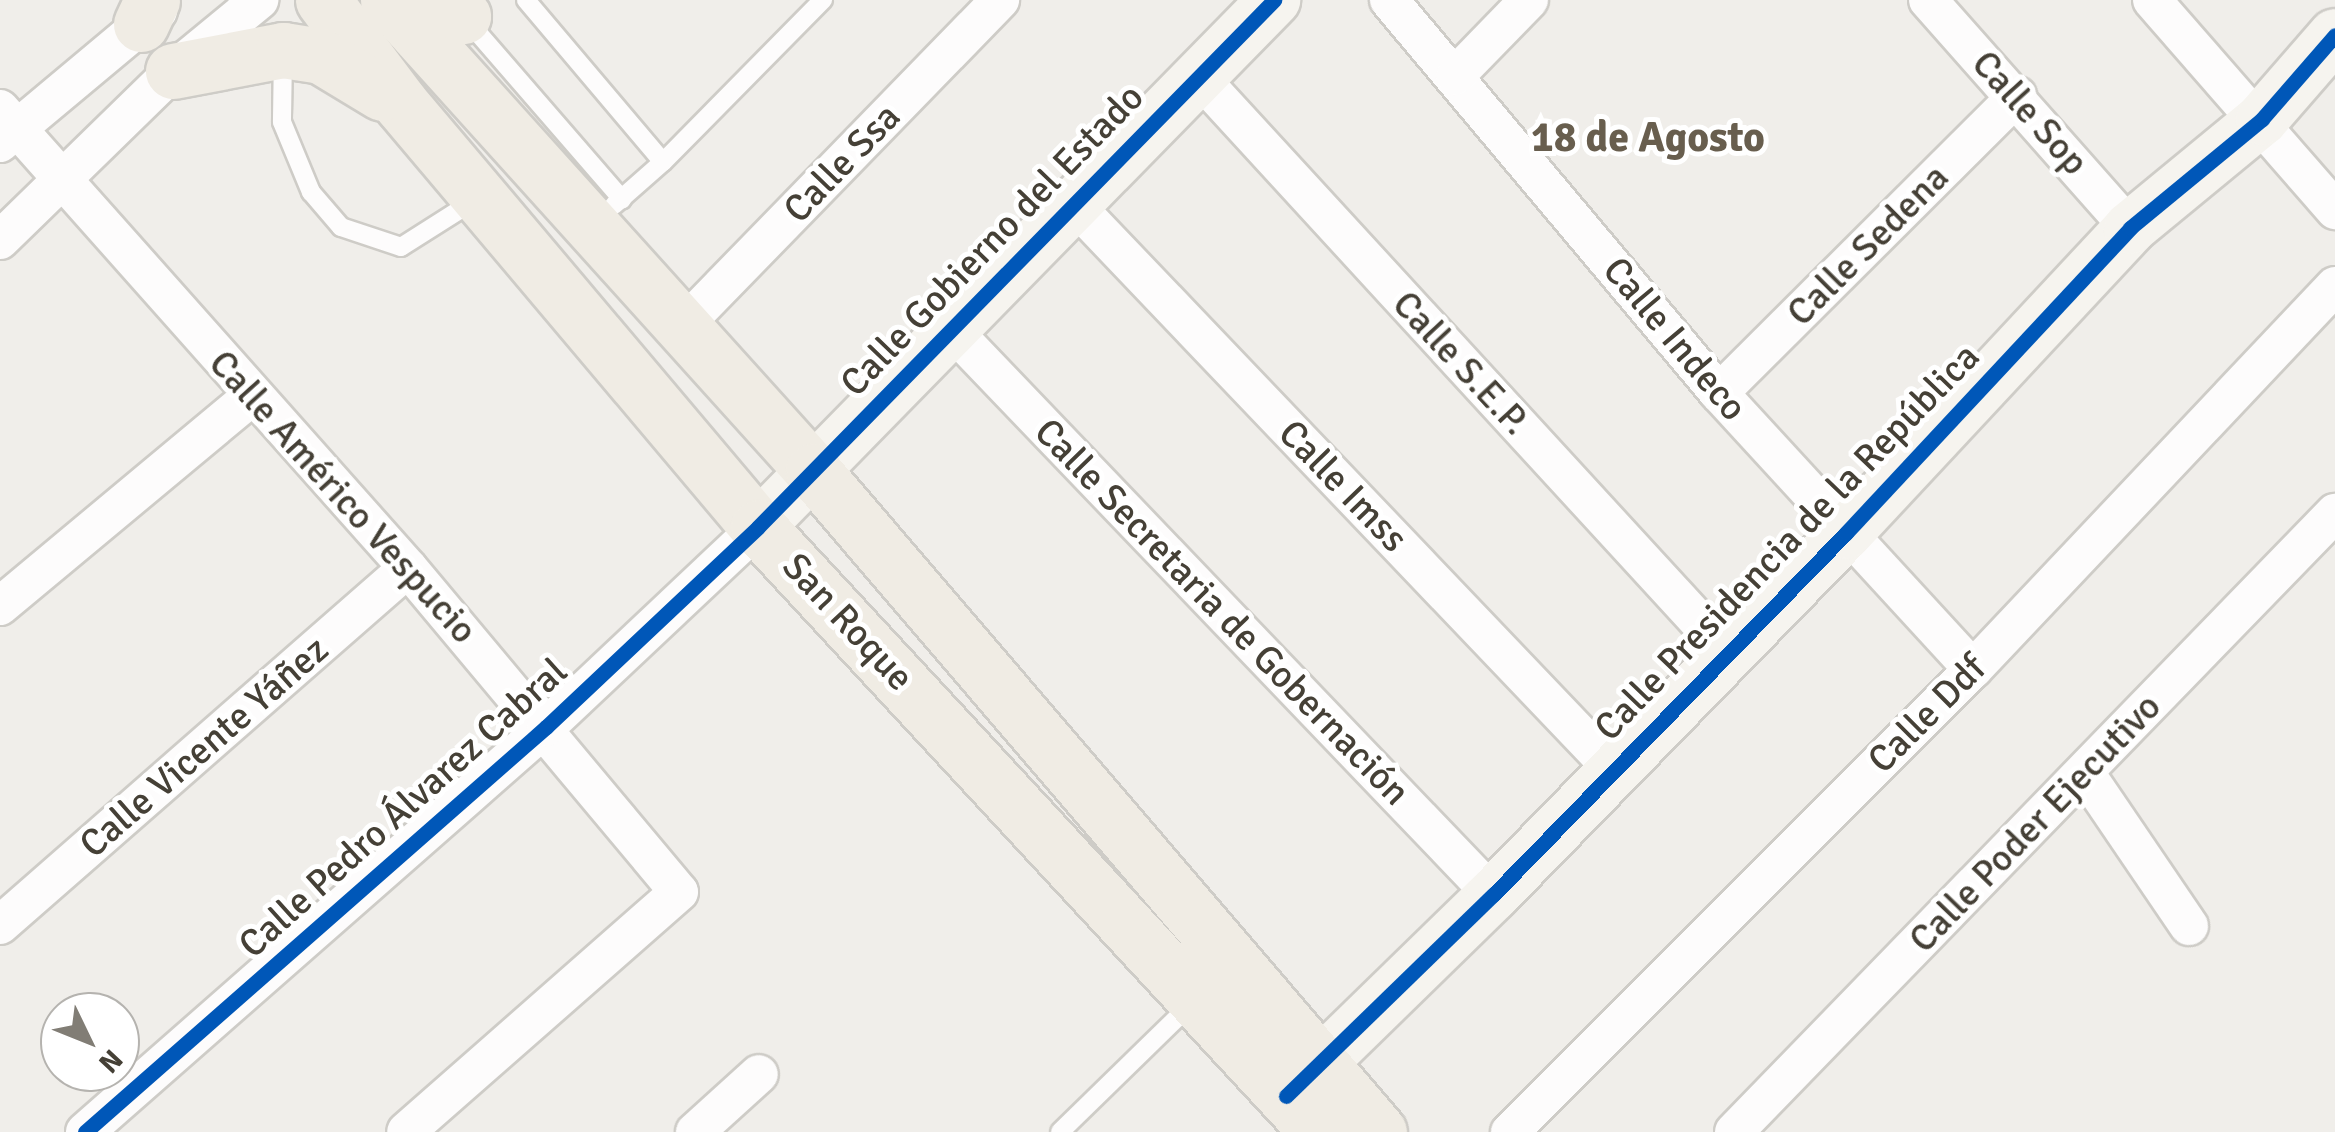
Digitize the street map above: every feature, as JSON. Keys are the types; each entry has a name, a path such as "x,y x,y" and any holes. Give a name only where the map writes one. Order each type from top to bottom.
{"main road":[{"name":"San Roque","path":"324,0 401,104 758,527 1196,999 1308,1097 1379,1132"},
{"name":"San Roque","path":"388,0 605,212 683,326 812,471 1308,1097"},
{"path":"173,71 283,50 321,56 401,104"}],"street":[{"path":"0,240 67,182 173,71 259,0"},
{"name":"Calle Ssa","path":"683,326 1000,0"},
{"name":"Calle Gobierno del Estado","path":"758,527 1071,201 1274,0"},
{"name":"Calle Indeco","path":"1389,0 1719,393 1973,669"},
{"path":"1455,76 1529,0"},
{"name":"Calle Sop","path":"1928,0 2130,228"},
{"path":"2152,0 2262,118 2335,210"},
{"path":"5,127 155,8"},
{"name":"Calle Presidencia de la República","path":"1308,1097 1493,895 1725,650 1846,532 2130,228 2262,118 2335,35"},
{"name":"Calle S.E.P.","path":"1198,76 1725,650"},
{"name":"Calle Sedena","path":"1719,393 2017,96"},
{"name":"Calle Américo Vespucio","path":"5,127 67,182 252,396 408,568 546,728 679,892 406,1132"},
{"name":"Calle Imss","path":"1071,201 1614,770"},
{"name":"Calle Ddf","path":"1510,1132 1973,669 2335,286"},
{"name":"Calle Secretaria de Gobernación","path":"951,329 1493,895"},
{"path":"0,606 252,396"},
{"name":"Calle Poder Ejecutivo","path":"1734,1132 2335,513"},
{"name":"Calle Pedro Álvarez Cabral","path":"86,1132 546,728 758,527"},
{"name":"Calle Vicente Yáñez","path":"0,926 408,568"},
{"path":"2084,773 2189,926"},
{"path":"695,1132 759,1074"}],"lane":[{"path":"526,0 662,162"},
{"path":"452,5 605,212 662,162 823,0"},
{"path":"283,50 282,122 311,192 341,227 401,246 479,197"},
{"path":"1060,1132 1196,999"}],"cycle path":[{"path":"85,1132 546,727 758,527 1274,0"},
{"path":"1286,1096 1493,895 1846,533 2130,228 2262,119 2335,35"}],"district":[{"name":"18 de Agosto","path":"1648,138"}]}
